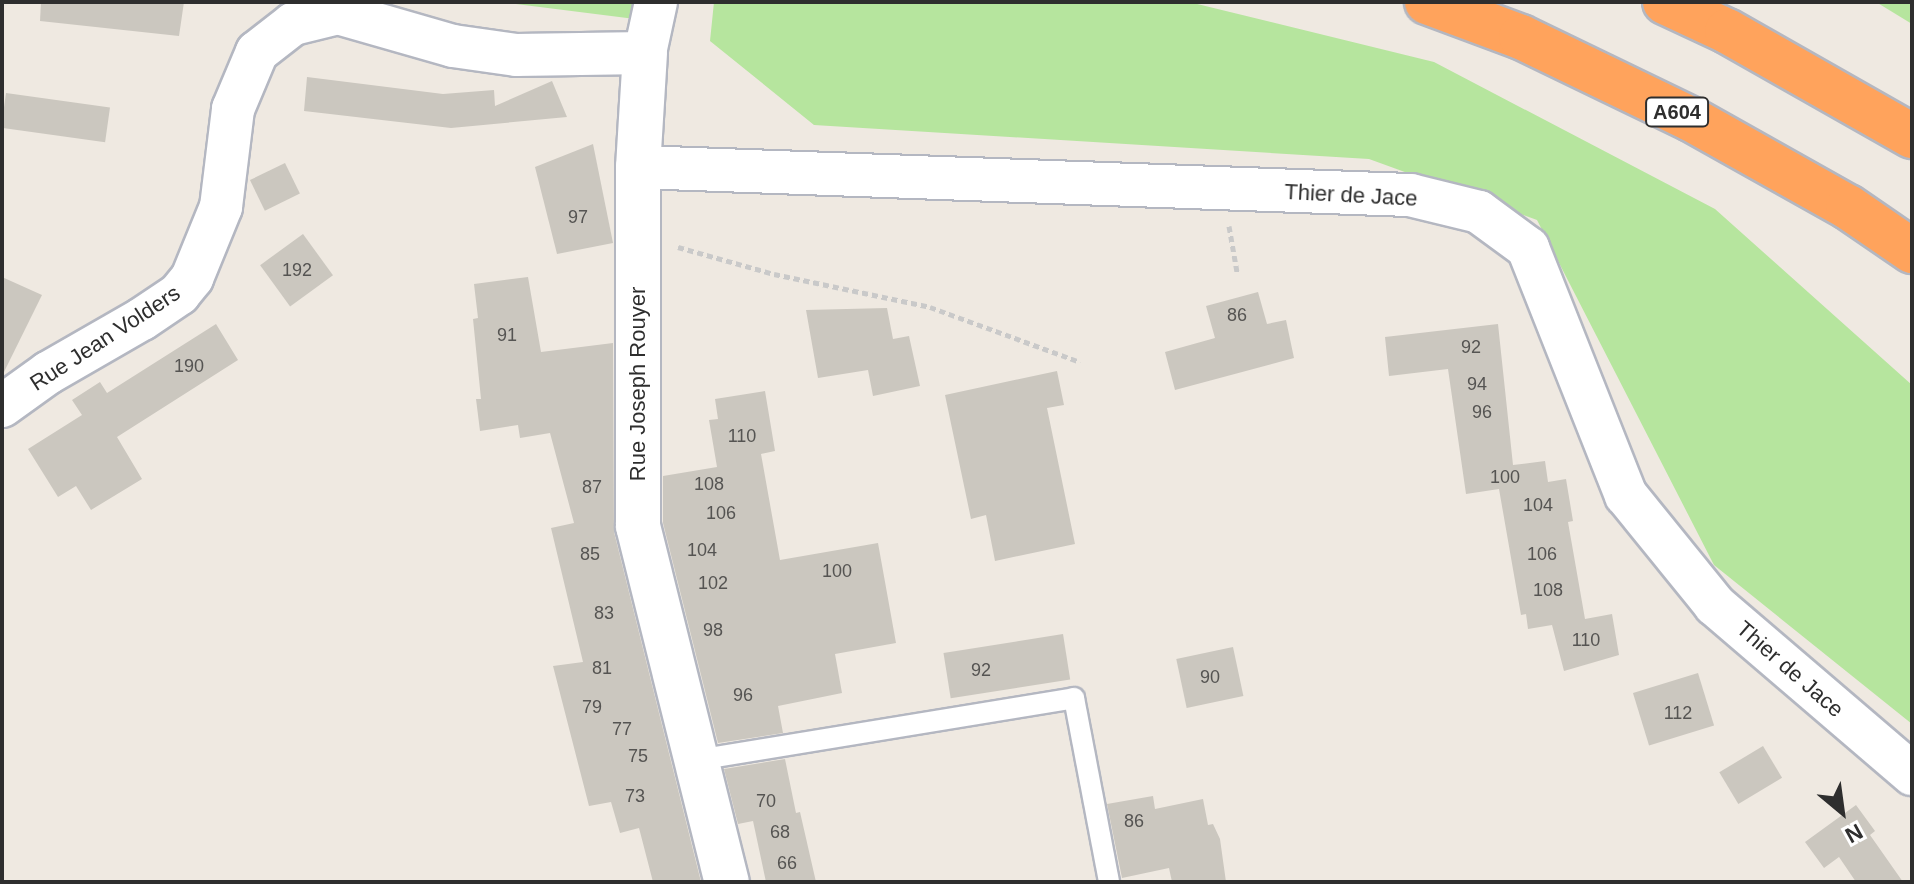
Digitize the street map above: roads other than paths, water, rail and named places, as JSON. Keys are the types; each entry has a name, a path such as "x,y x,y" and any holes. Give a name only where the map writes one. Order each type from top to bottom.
{"highway":[{"name":"A604","path":"1427,2 1521,37 1691,119 1848,207 1912,251"},
{"path":"1665,2 1727,31 1912,136"}],"street":[{"name":"Rue Joseph Rouyer","path":"656,2 645,53 638,167 638,526 727,882"},
{"name":"Rue Jean Volders","path":"2,406 48,373 142,319 179,294 192,278 221,207 233,109 257,52 293,24 338,13 453,46 516,55 645,53"},
{"name":"Thier de Jace","path":"638,167 1410,195 1479,212 1528,248 1626,495 1715,605 1912,774"}],"lane":[{"path":"697,760 1074,698 1109,882"}]}
